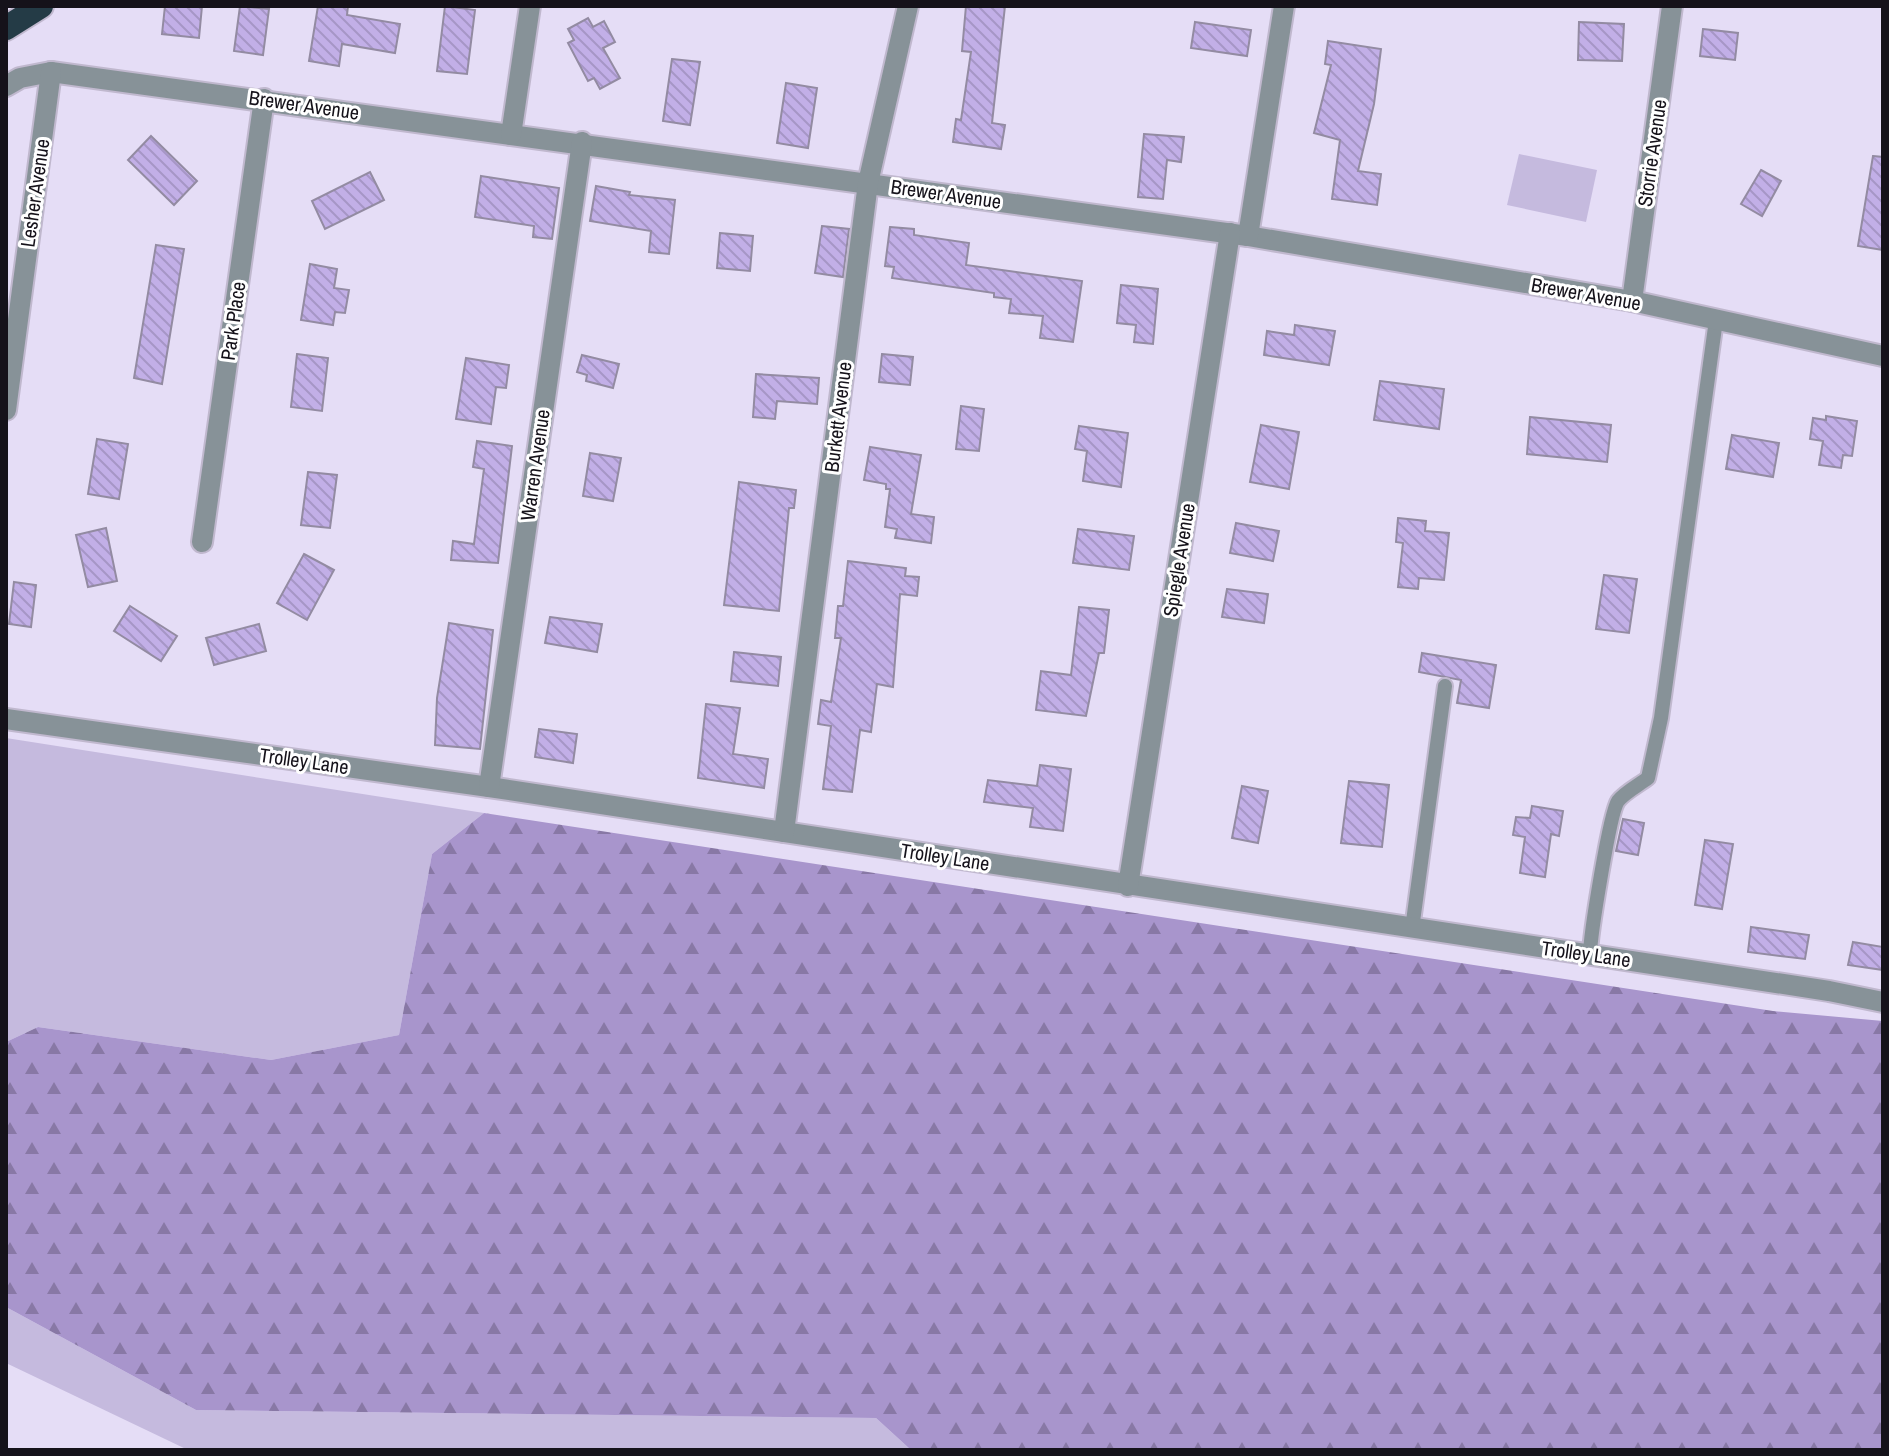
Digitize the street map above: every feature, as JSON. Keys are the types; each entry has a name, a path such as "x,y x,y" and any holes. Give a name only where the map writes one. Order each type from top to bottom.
{"highway":[{"path":"6,28 41,6"}],"street":[{"path":"511,135 530,6"},
{"name":"Burkett Avenue","path":"784,832 868,183 908,6"},
{"name":"Spiegle Avenue","path":"1128,886 1239,234 1284,6"},
{"name":"Storrie Avenue","path":"1632,301 1672,6"},
{"name":"Brewer Avenue","path":"6,86 20,78 51,72 1239,234 1632,301 1883,356"},
{"name":"Lesher Avenue","path":"6,410 51,72"},
{"name":"Park Place","path":"202,542 264,99"},
{"name":"Warren Avenue","path":"489,787 582,142"},
{"name":"Trolley Lane","path":"6,719 489,787 1883,1002"}],"lane":[{"path":"1590,955 1590,934 1612,815 1619,800 1648,778 1661,718 1716,320"},
{"path":"1412,929 1445,686"}],"shaded area":[{"path":"1519,154 1597,170 1586,222 1507,205"},
{"path":"6,738 484,813 432,854 399,1035 271,1060 38,1027 6,1042"},
{"path":"6,1307 196,1410 876,1418 911,1450 188,1450 6,1363"}],"green space":[{"path":"484,813 1773,1011 1883,1021 1883,1450 911,1450 876,1418 196,1410 6,1307 6,1042 38,1027 271,1060 399,1035 432,854"}],"building":[{"path":"165,6 202,6 199,38 162,34"},
{"path":"240,6 269,9 263,55 234,51"},
{"path":"318,6 348,6 347,15 400,24 395,53 342,44 339,66 309,61"},
{"path":"445,6 475,10 467,74 437,71"},
{"path":"966,6 1005,6 992,123 1005,125 1001,149 953,142 956,119 961,120 971,52 962,51"},
{"path":"588,18 593,27 604,21 615,42 603,48 620,78 600,89 594,78 588,81 568,43 574,40 568,29"},
{"path":"1195,22 1251,30 1247,56 1191,48"},
{"path":"1579,22 1624,24 1622,61 1578,60"},
{"path":"1703,29 1738,33 1735,60 1700,56"},
{"path":"1328,41 1381,49 1374,104 1358,171 1381,174 1377,205 1332,199 1340,140 1314,133 1331,65 1325,64"},
{"path":"672,59 700,62 690,125 663,121"},
{"path":"786,83 817,88 808,148 777,143"},
{"path":"1144,134 1184,137 1181,162 1167,160 1163,199 1138,197"},
{"path":"151,136 197,181 174,205 128,160"},
{"path":"1873,156 1883,157 1883,250 1858,246"},
{"path":"1761,170 1781,181 1762,216 1741,204"},
{"path":"370,172 384,200 325,229 312,201"},
{"path":"481,176 559,188 552,239 533,237 534,226 475,217"},
{"path":"596,186 630,192 629,195 675,200 669,254 649,252 651,231 590,221"},
{"path":"822,226 849,229 843,277 815,273"},
{"path":"890,227 914,229 914,235 969,243 966,265 1082,281 1073,342 1040,338 1043,316 1009,313 1011,299 994,297 994,293 892,278 894,267 885,266"},
{"path":"720,233 753,236 750,271 717,268"},
{"path":"156,245 184,249 162,384 134,378"},
{"path":"310,264 337,269 334,288 349,290 345,313 335,312 333,325 301,320"},
{"path":"1121,285 1158,289 1153,344 1134,342 1136,325 1117,323"},
{"path":"1295,325 1335,331 1329,365 1264,355 1267,331 1294,335"},
{"path":"297,354 328,358 322,411 291,407"},
{"path":"882,354 913,357 910,385 879,382"},
{"path":"582,355 619,364 613,388 586,381 587,375 577,372"},
{"path":"466,358 509,365 506,388 496,387 491,424 456,419"},
{"path":"756,374 819,378 817,404 777,401 775,419 753,417"},
{"path":"1380,381 1444,389 1439,429 1374,420"},
{"path":"961,406 984,409 979,451 956,449"},
{"path":"1826,416 1857,421 1852,456 1843,455 1841,468 1819,465 1823,441 1810,439 1813,418 1826,420"},
{"path":"1530,417 1611,425 1607,462 1527,454"},
{"path":"1261,425 1299,432 1289,489 1250,482"},
{"path":"1079,426 1128,433 1121,487 1083,481 1087,451 1075,449"},
{"path":"1732,435 1779,443 1773,477 1726,469"},
{"path":"97,439 128,444 119,499 88,494"},
{"path":"477,441 512,446 498,563 451,560 453,541 474,544 484,469 473,467"},
{"path":"870,447 921,455 911,514 934,517 931,543 895,538 897,529 885,527 890,489 886,489 886,484 864,480"},
{"path":"590,453 621,458 613,501 583,496"},
{"path":"308,472 337,475 330,528 301,525"},
{"path":"739,482 796,490 794,508 789,508 779,611 724,605"},
{"path":"1398,518 1426,521 1425,531 1449,533 1444,580 1419,578 1418,589 1398,587 1403,543 1396,542"},
{"path":"1236,523 1279,531 1273,561 1230,553"},
{"path":"106,528 117,581 88,587 76,535"},
{"path":"1078,529 1134,536 1129,570 1073,563"},
{"path":"304,554 334,570 307,620 277,603"},
{"path":"848,561 906,568 905,576 919,577 917,596 900,594 893,687 877,684 871,732 860,730 852,792 823,789 831,726 818,724 821,700 831,702 841,638 835,638 838,606 843,606"},
{"path":"1604,575 1637,579 1629,633 1596,629"},
{"path":"14,582 36,585 31,627 9,624"},
{"path":"1227,589 1268,594 1264,623 1222,617"},
{"path":"130,606 177,636 161,661 114,631"},
{"path":"1079,607 1109,610 1104,653 1099,653 1086,716 1036,710 1041,671 1071,675"},
{"path":"550,617 602,624 597,652 545,643"},
{"path":"449,623 493,630 480,749 435,745 437,698"},
{"path":"259,624 266,651 214,665 206,638"},
{"path":"734,652 781,657 778,686 731,681"},
{"path":"1422,653 1496,665 1489,708 1457,703 1461,680 1419,672"},
{"path":"706,704 740,708 733,754 768,759 764,788 698,778"},
{"path":"539,729 577,734 573,763 535,757"},
{"path":"1040,765 1071,769 1063,831 1030,827 1033,808 984,802 988,780 1037,786"},
{"path":"1349,781 1389,785 1382,847 1341,843"},
{"path":"1242,786 1268,791 1258,843 1232,838"},
{"path":"1532,806 1563,811 1559,836 1551,834 1545,877 1520,873 1525,837 1513,835 1516,817 1530,818"},
{"path":"1623,819 1644,823 1638,855 1616,851"},
{"path":"1705,840 1733,844 1722,909 1695,905"},
{"path":"1751,927 1809,935 1805,959 1748,952"},
{"path":"1853,942 1883,947 1883,970 1848,965"}]}
